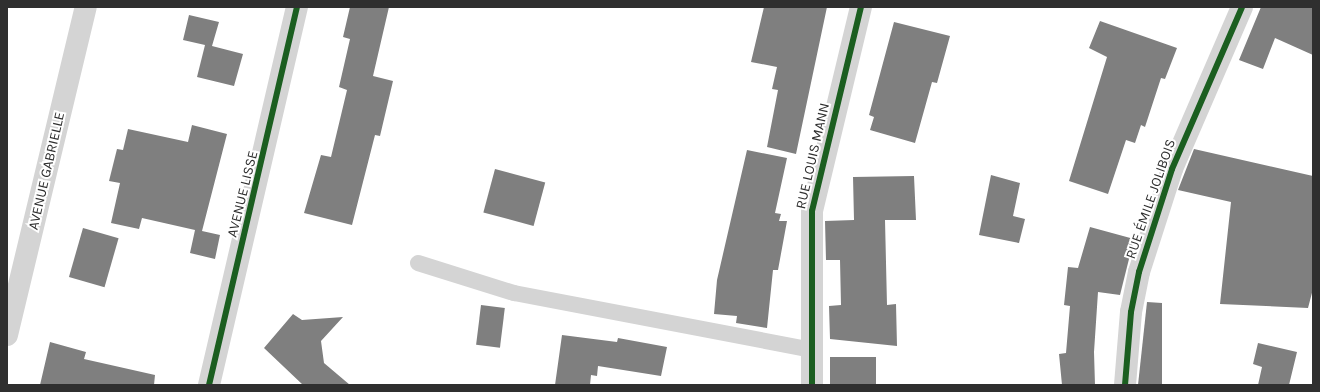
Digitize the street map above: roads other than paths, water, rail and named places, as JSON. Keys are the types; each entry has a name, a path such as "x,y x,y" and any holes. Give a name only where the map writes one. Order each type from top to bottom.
{"street":[{"name":"AVENUE GABRIELLE","path":"7,335 86,7"},
{"name":"AVENUE LISSE","path":"209,385 297,7"},
{"name":"RUE LOUIS MANN","path":"812,385 812,211 861,7"},
{"name":"RUE ÉMILE JOLIBOIS","path":"1125,385 1131,312 1139,272 1172,169 1242,7"}],"lane":[{"path":"418,263 514,293 812,350"}]}
